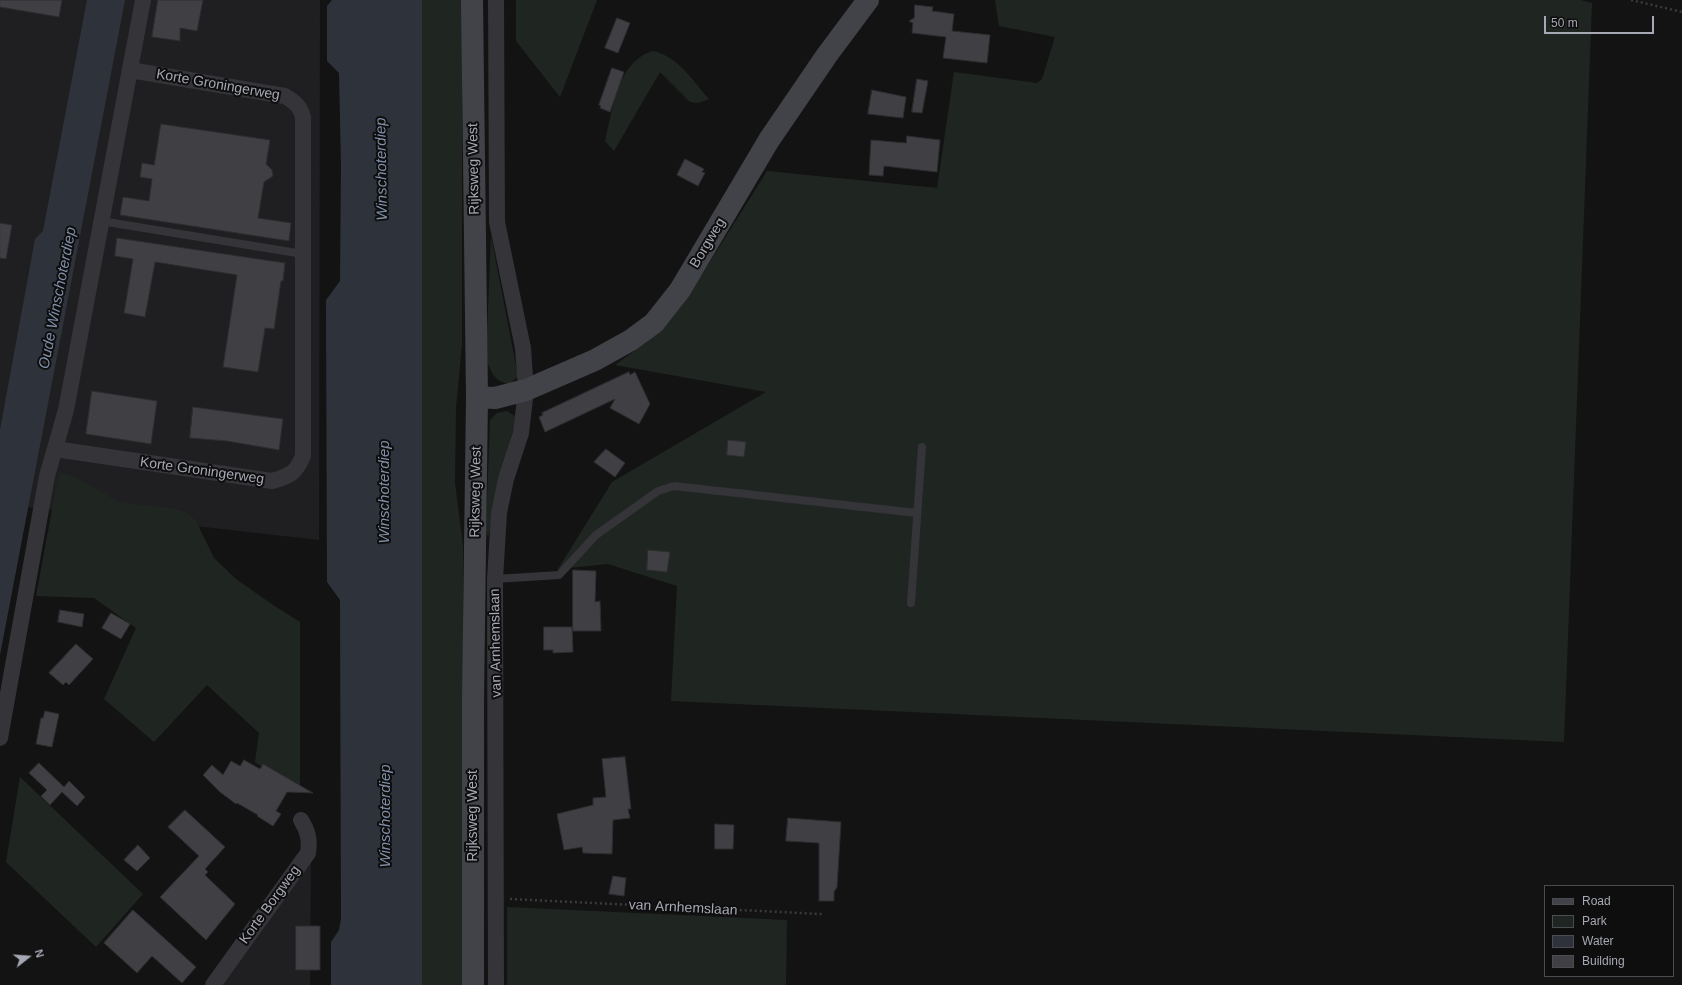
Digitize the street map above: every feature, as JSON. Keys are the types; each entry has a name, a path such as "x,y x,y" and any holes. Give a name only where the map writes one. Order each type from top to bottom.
{"main road":[{"name":"Rijksweg West","path":"472,0 477,397 473,701 474,985"},
{"name":"Borgweg","path":"477,397 495,398 526,390 572,371 644,332 664,313 680,290 769,140 827,55 868,0"}],"street":[{"path":"0,738 48,476 66,410 143,0"},
{"name":"Rijksweg West","path":"496,0 497,222 523,348 526,390"},
{"name":"Korte Groningerweg","path":"55,449 272,481 286,477 297,469 303,456 303,117 300,108 294,101 285,96 130,70"},
{"name":"van Arnhemslaan","path":"496,985 497,899 495,579 499,513 506,478 521,433 526,390"},
{"name":"Korte Borgweg","path":"213,985 308,852 310,843 306,828 301,820"}],"lane":[{"path":"102,221 303,254"},
{"path":"911,603 922,447"},
{"path":"495,579 558,575 596,535 658,490 674,486 917,513"}],"path":[{"path":"1631,0 1682,12"},
{"name":"van Arnhemslaan","path":"497,899 822,914"}],"shaded area":[{"path":"0,0 320,0 319,540 0,504"},
{"path":"311,849 310,985 216,985"}],"green space":[{"path":"422,0 462,0 462,344 456,408 455,483 463,545 463,985 422,985"},
{"path":"516,0 597,0 560,97 516,41"},
{"path":"995,0 1581,0 1592,3 1564,742 671,701 677,586 608,564 558,569 612,482 766,392 615,365 647,342 703,273 767,171 937,188 954,72 1037,83 1042,79 1055,37 999,26"},
{"path":"653,51 670,58 678,64 709,99 698,103 690,102 660,72 614,151 605,141 618,88 631,65 641,56"},
{"path":"491,236 518,376 510,384 500,381 494,376 486,358"},
{"path":"507,411 515,416 514,426 488,538 486,530 490,420 497,413"},
{"path":"59,472 75,477 121,503 171,508 185,512 196,521 214,558 236,579 300,622 300,793 255,762 259,733 207,685 154,742 104,699 136,628 94,598 36,596"},
{"path":"20,777 143,894 96,947 6,862"},
{"path":"507,907 787,920 786,985 507,985"}],"water":[{"name":"Oude Winschoterdiep","path":"87,0 125,0 0,655 0,430 35,239 43,231"},
{"name":"Winschoterdiep","path":"332,0 422,0 422,985 331,985 331,942 339,930 341,919 340,600 327,582 326,300 340,281 341,165 339,73 327,61 327,6"}],"building":[{"path":"0,0 62,0 59,17 0,7"},
{"path":"158,0 203,0 197,31 180,28 180,41 152,37"},
{"path":"915,5 933,7 932,11 954,14 952,31 990,35 987,63 943,58 946,37 912,33 913,23 909,21 914,18"},
{"path":"617,18 630,23 618,53 605,48"},
{"path":"612,68 624,72 610,112 600,108 601,106 599,105"},
{"path":"917,79 928,81 922,113 912,112"},
{"path":"872,90 906,97 903,118 868,114"},
{"path":"161,124 270,140 266,164 272,170 273,176 264,182 258,218 291,223 289,241 120,215 123,197 149,201 152,179 140,177 142,163 154,165"},
{"path":"907,136 940,140 937,172 884,166 883,176 869,175 871,140 906,143"},
{"path":"685,159 704,169 702,172 705,173 698,186 677,175"},
{"path":"0,223 12,225 6,259 0,258"},
{"path":"117,238 285,263 274,329 265,328 258,372 223,367 237,275 155,262 145,317 124,313 133,259 115,256"},
{"path":"629,372 630,375 635,372 650,404 639,424 610,408 615,399 545,432 539,417 543,415 542,413"},
{"path":"92,391 157,401 151,444 86,434"},
{"path":"193,407 283,419 279,450 227,441 190,438"},
{"path":"728,440 746,442 744,457 727,455"},
{"path":"606,449 625,463 615,477 594,462"},
{"path":"648,550 670,552 667,572 647,570"},
{"path":"573,570 596,571 595,602 600,601 601,631 573,631"},
{"path":"60,610 84,614 82,627 58,622"},
{"path":"111,613 130,624 121,639 102,628"},
{"path":"544,627 572,627 573,652 553,653 553,650 544,650"},
{"path":"76,644 93,659 69,685 66,682 63,685 49,673"},
{"path":"45,711 59,714 52,747 36,744 41,718 43,718"},
{"path":"625,757 631,809 628,809 630,818 613,820 612,854 583,853 582,847 564,850 557,814 593,805 593,798 606,797 602,759"},
{"path":"244,760 260,769 263,764 313,793 287,792 276,811 281,814 273,826 257,816 258,815 237,803 236,804 220,792 203,775 212,765 223,775 231,761 240,766"},
{"path":"39,763 64,787 69,781 85,797 77,806 62,792 50,805 41,796 47,790 29,773"},
{"path":"185,810 225,847 205,869 208,872 205,875 235,904 206,940 160,897 199,856 168,827"},
{"path":"788,818 841,822 837,887 834,892 834,901 819,901 819,843 786,841"},
{"path":"715,824 734,825 733,849 715,849"},
{"path":"138,845 150,858 137,871 124,860"},
{"path":"613,876 626,878 624,896 609,894"},
{"path":"133,910 196,967 182,983 152,956 137,973 104,943"},
{"path":"296,926 320,926 320,970 296,970"}]}
